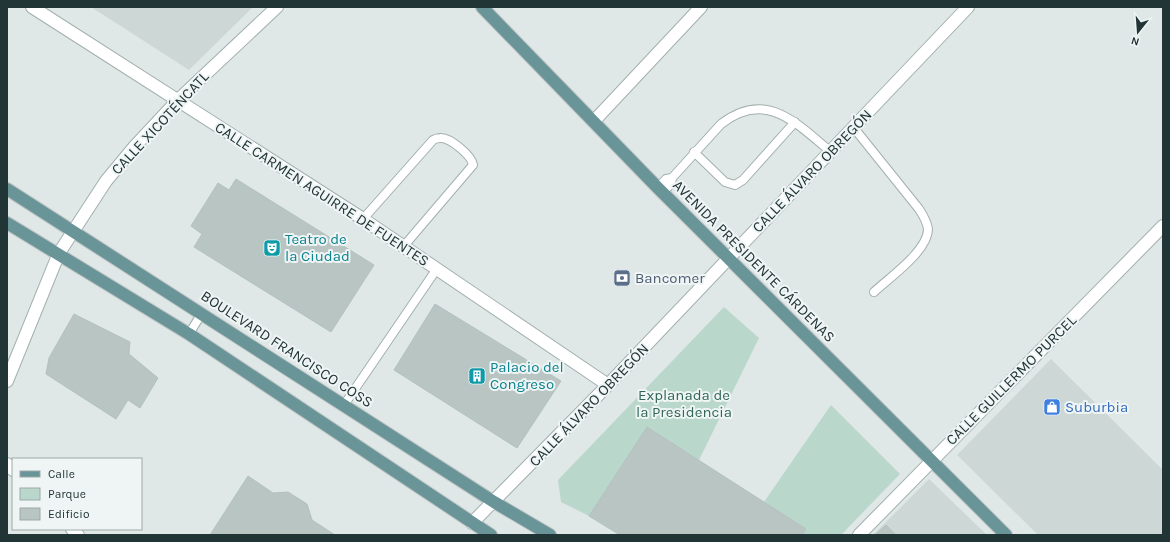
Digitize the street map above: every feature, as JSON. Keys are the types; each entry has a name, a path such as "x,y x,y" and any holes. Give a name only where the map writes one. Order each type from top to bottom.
{"main road":[{"name":"AVENIDA PRESIDENTE CÁRDENAS","path":"482,7 661,190 1006,535"},
{"name":"BOULEVARD FRANCISCO COSS","path":"7,189 494,502 550,535"},
{"path":"7,223 59,253 189,334 491,535"}],"street":[{"name":"CALLE CARMEN AGUIRRE DE FUENTES","path":"32,7 363,220 608,385"},
{"name":"CALLE XICOTÉNCATL","path":"7,381 59,253 73,230 116,169 135,146 178,100 277,7"},
{"path":"594,121 701,7"},
{"name":"CALLE ÁLVARO OBREGÓN","path":"472,523 608,385 968,7"},
{"name":"CALLE GUILLERMO PURCEL","path":"859,535 1163,226"}],"lane":[{"path":"661,190 671,184 672,178 721,124 740,112 752,109 772,110 784,115 795,122 830,152"},
{"path":"694,152 725,182 735,185 743,180 795,122"},
{"path":"854,128 919,209 925,218 928,229 926,240 920,250 874,292"},
{"path":"363,220 434,140 440,138 451,141 470,156 473,165 403,248"},
{"path":"344,405 436,270"},
{"path":"189,334 202,313"}],"shaded area":[{"path":"91,7 253,7 189,70"},
{"name":"Suburbia","path":"1051,359 1163,470 1163,535 1038,535 957,455"},
{"path":"929,479 987,535 873,535"}],"green space":[{"name":"Explanada de la Presidencia","path":"724,307 759,338 699,460 647,427 589,516 561,502 558,480"},
{"path":"831,405 900,474 841,535 802,535 806,529 764,502"}],"building":[{"path":"236,179 374,265 331,332 194,247 202,234 191,226 218,183 229,190"},
{"name":"Palacio del Congreso","path":"435,304 561,381 517,448 394,370"},
{"path":"74,314 130,342 129,354 158,378 140,408 128,400 116,419 46,374 49,358"},
{"path":"647,427 806,529 802,535 620,535 589,516"},
{"path":"248,476 273,493 288,492 307,504 312,520 335,535 210,535"},
{"path":"886,525 896,535 875,535"}],"place":[{"name":"Teatro de la Ciudad","path":"272,248"},
{"name":"Bancomer","path":"622,278"},
{"name":"Palacio del Congreso","path":"477,376"},
{"name":"Suburbia","path":"1052,407"}]}
